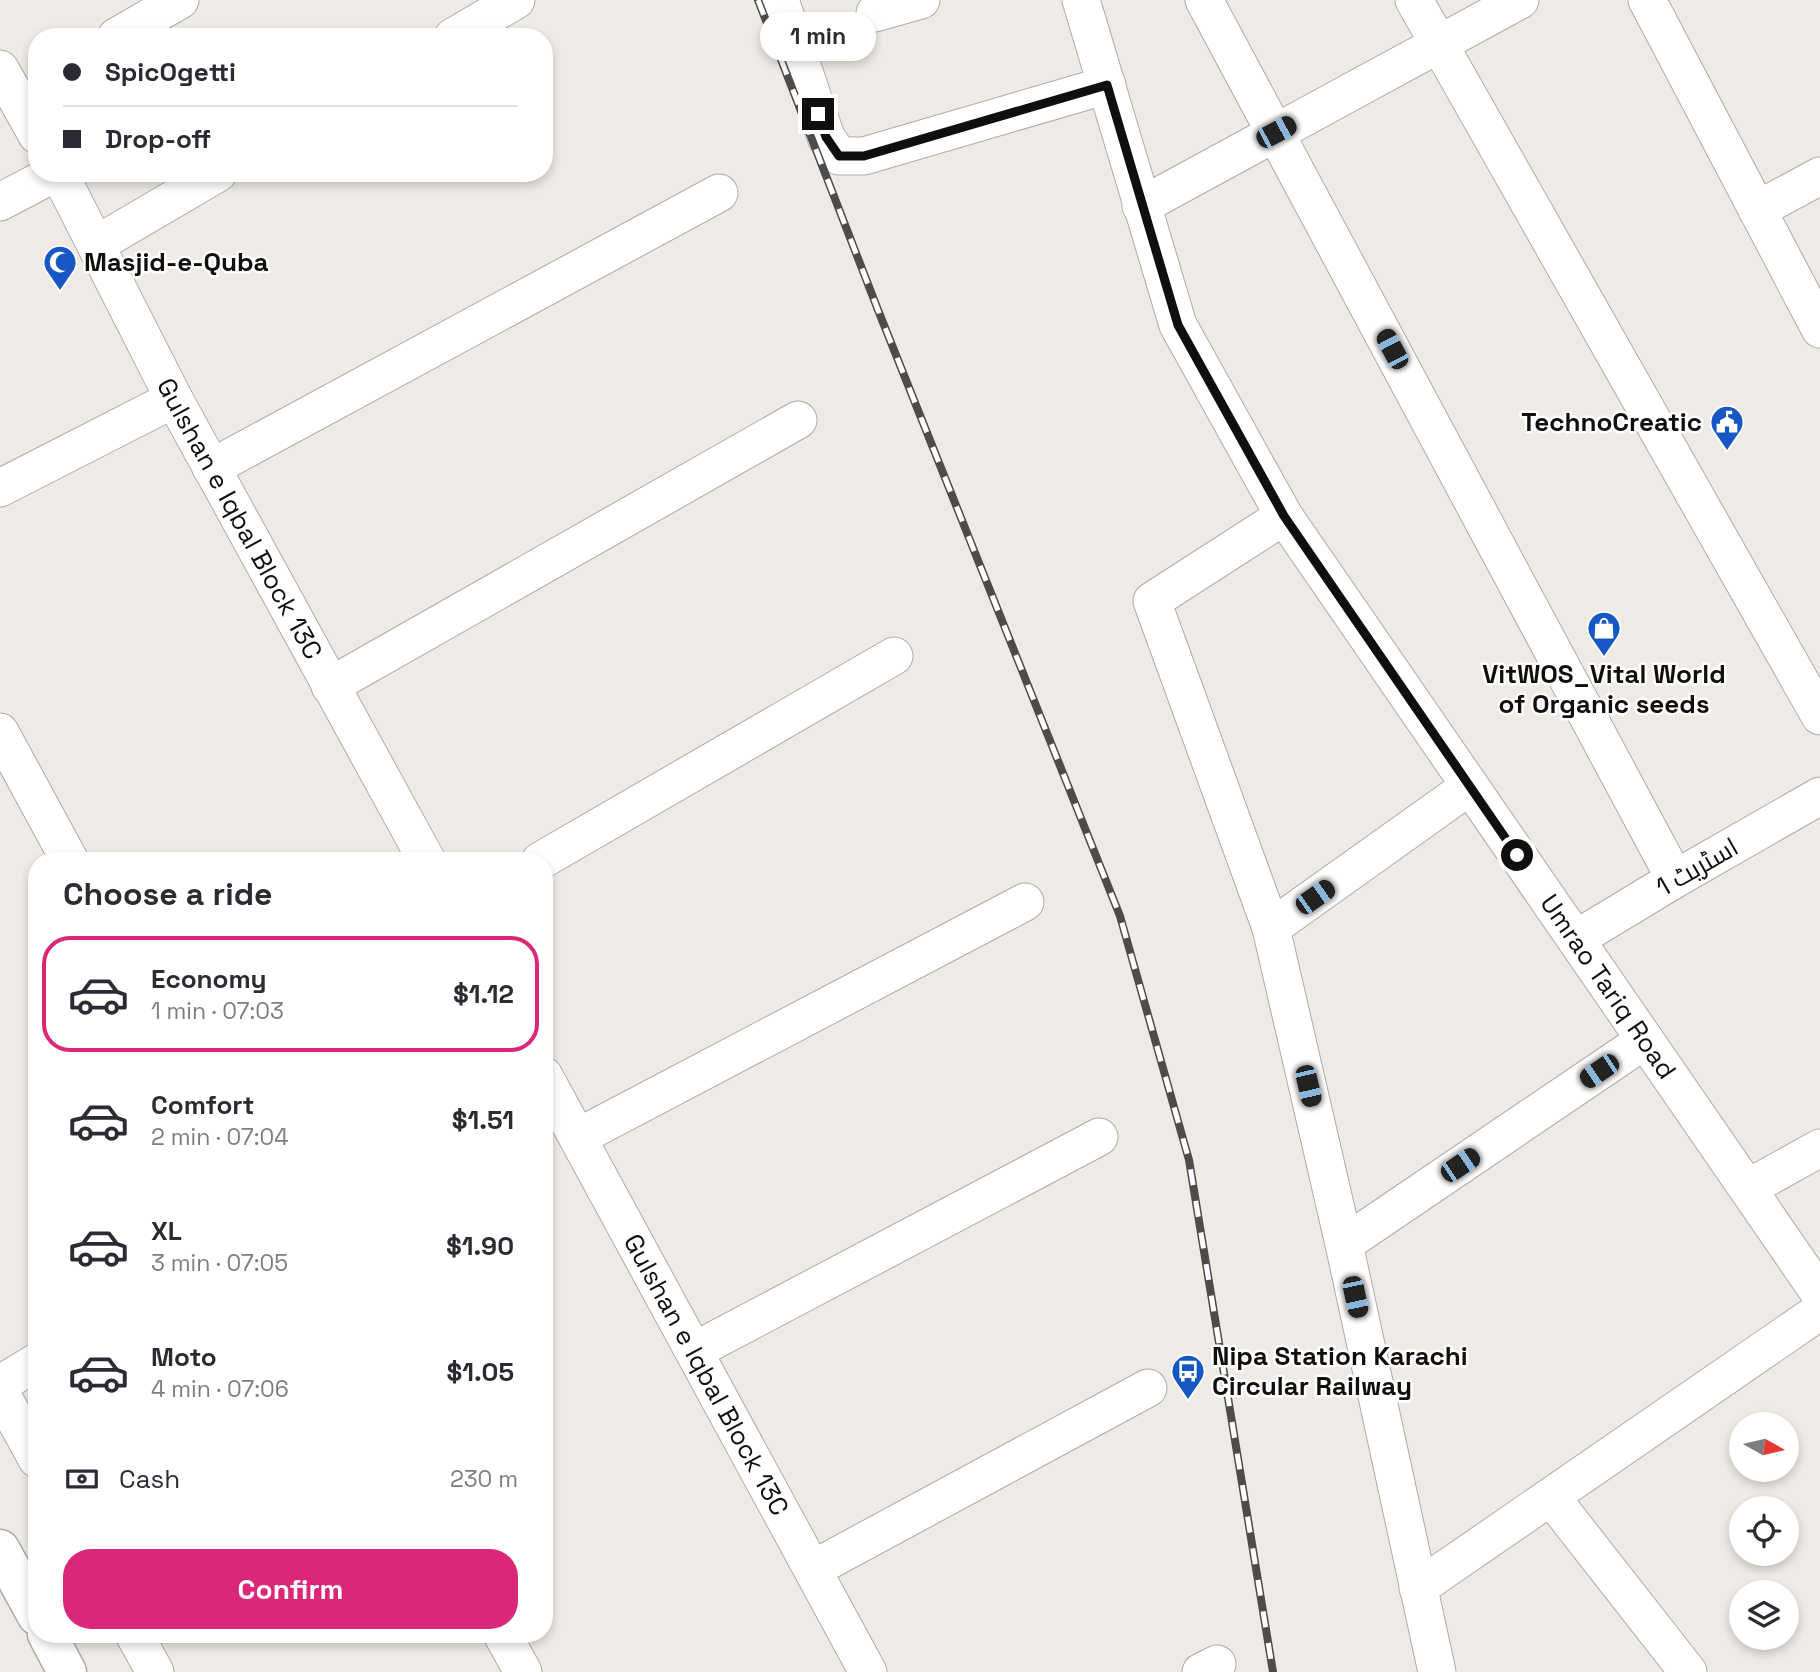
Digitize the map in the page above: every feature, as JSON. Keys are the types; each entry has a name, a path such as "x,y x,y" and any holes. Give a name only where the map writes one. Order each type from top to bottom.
{"main road":[{"path":"0,1549 28,1600"},
{"path":"52,1643 67,1672"}],"street":[{"path":"132,28 180,0"},
{"path":"468,28 516,0"},
{"path":"780,0 826,137 839,156 864,156 1107,85"},
{"path":"875,13 921,0"},
{"name":"Umrao Tariq Road","path":"1081,0 1178,325 1284,516 1820,1294"},
{"path":"1204,0 1675,879"},
{"path":"1415,0 1820,716"},
{"path":"1141,206 1520,0"},
{"path":"1647,0 1820,329"},
{"path":"17,82 28,111"},
{"path":"1757,210 1820,176"},
{"path":"0,202 39,182"},
{"name":"Gulshan e Iqbal Block 13C","path":"62,182 97,244 211,468 422,852"},
{"path":"97,244 203,182"},
{"path":"211,468 719,192"},
{"path":"0,488 174,399"},
{"path":"330,686 798,420"},
{"path":"1284,516 1152,601 1271,928 1344,1244 1437,1672"},
{"path":"553,853 894,656"},
{"path":"0,732 65,852"},
{"path":"1271,928 1470,786"},
{"name":"اسٹریٹ 1","path":"1576,939 1820,796"},
{"path":"578,1137 1024,902"},
{"path":"1344,1244 1645,1040"},
{"name":"Gulshan e Iqbal Block 13C","path":"553,1092 868,1672"},
{"path":"694,1352 1099,1137"},
{"path":"1748,1188 1820,1148"},
{"path":"1418,1588 1820,1311"},
{"path":"0,1384 28,1367"},
{"path":"813,1569 1148,1388"},
{"path":"0,1392 28,1443"},
{"path":"1551,1497 1688,1672"},
{"path":"139,1643 155,1672"},
{"path":"507,1643 523,1672"}],"railway":[{"path":"758,0 878,310 1120,916 1189,1160 1273,1672"}],"place":[{"name":"Masjid-e-Quba","path":"60,292"},
{"name":"TechnoCreatic","path":"1727,452"},
{"name":"VitWOS_Vital World of Organic seeds","path":"1604,658"},
{"name":"Nipa Station Karachi Circular Railway","path":"1188,1401"}],"route":[{"path":"818,114 826,137 839,156 864,156 1107,85 1178,325 1284,516 1517,855"}]}
